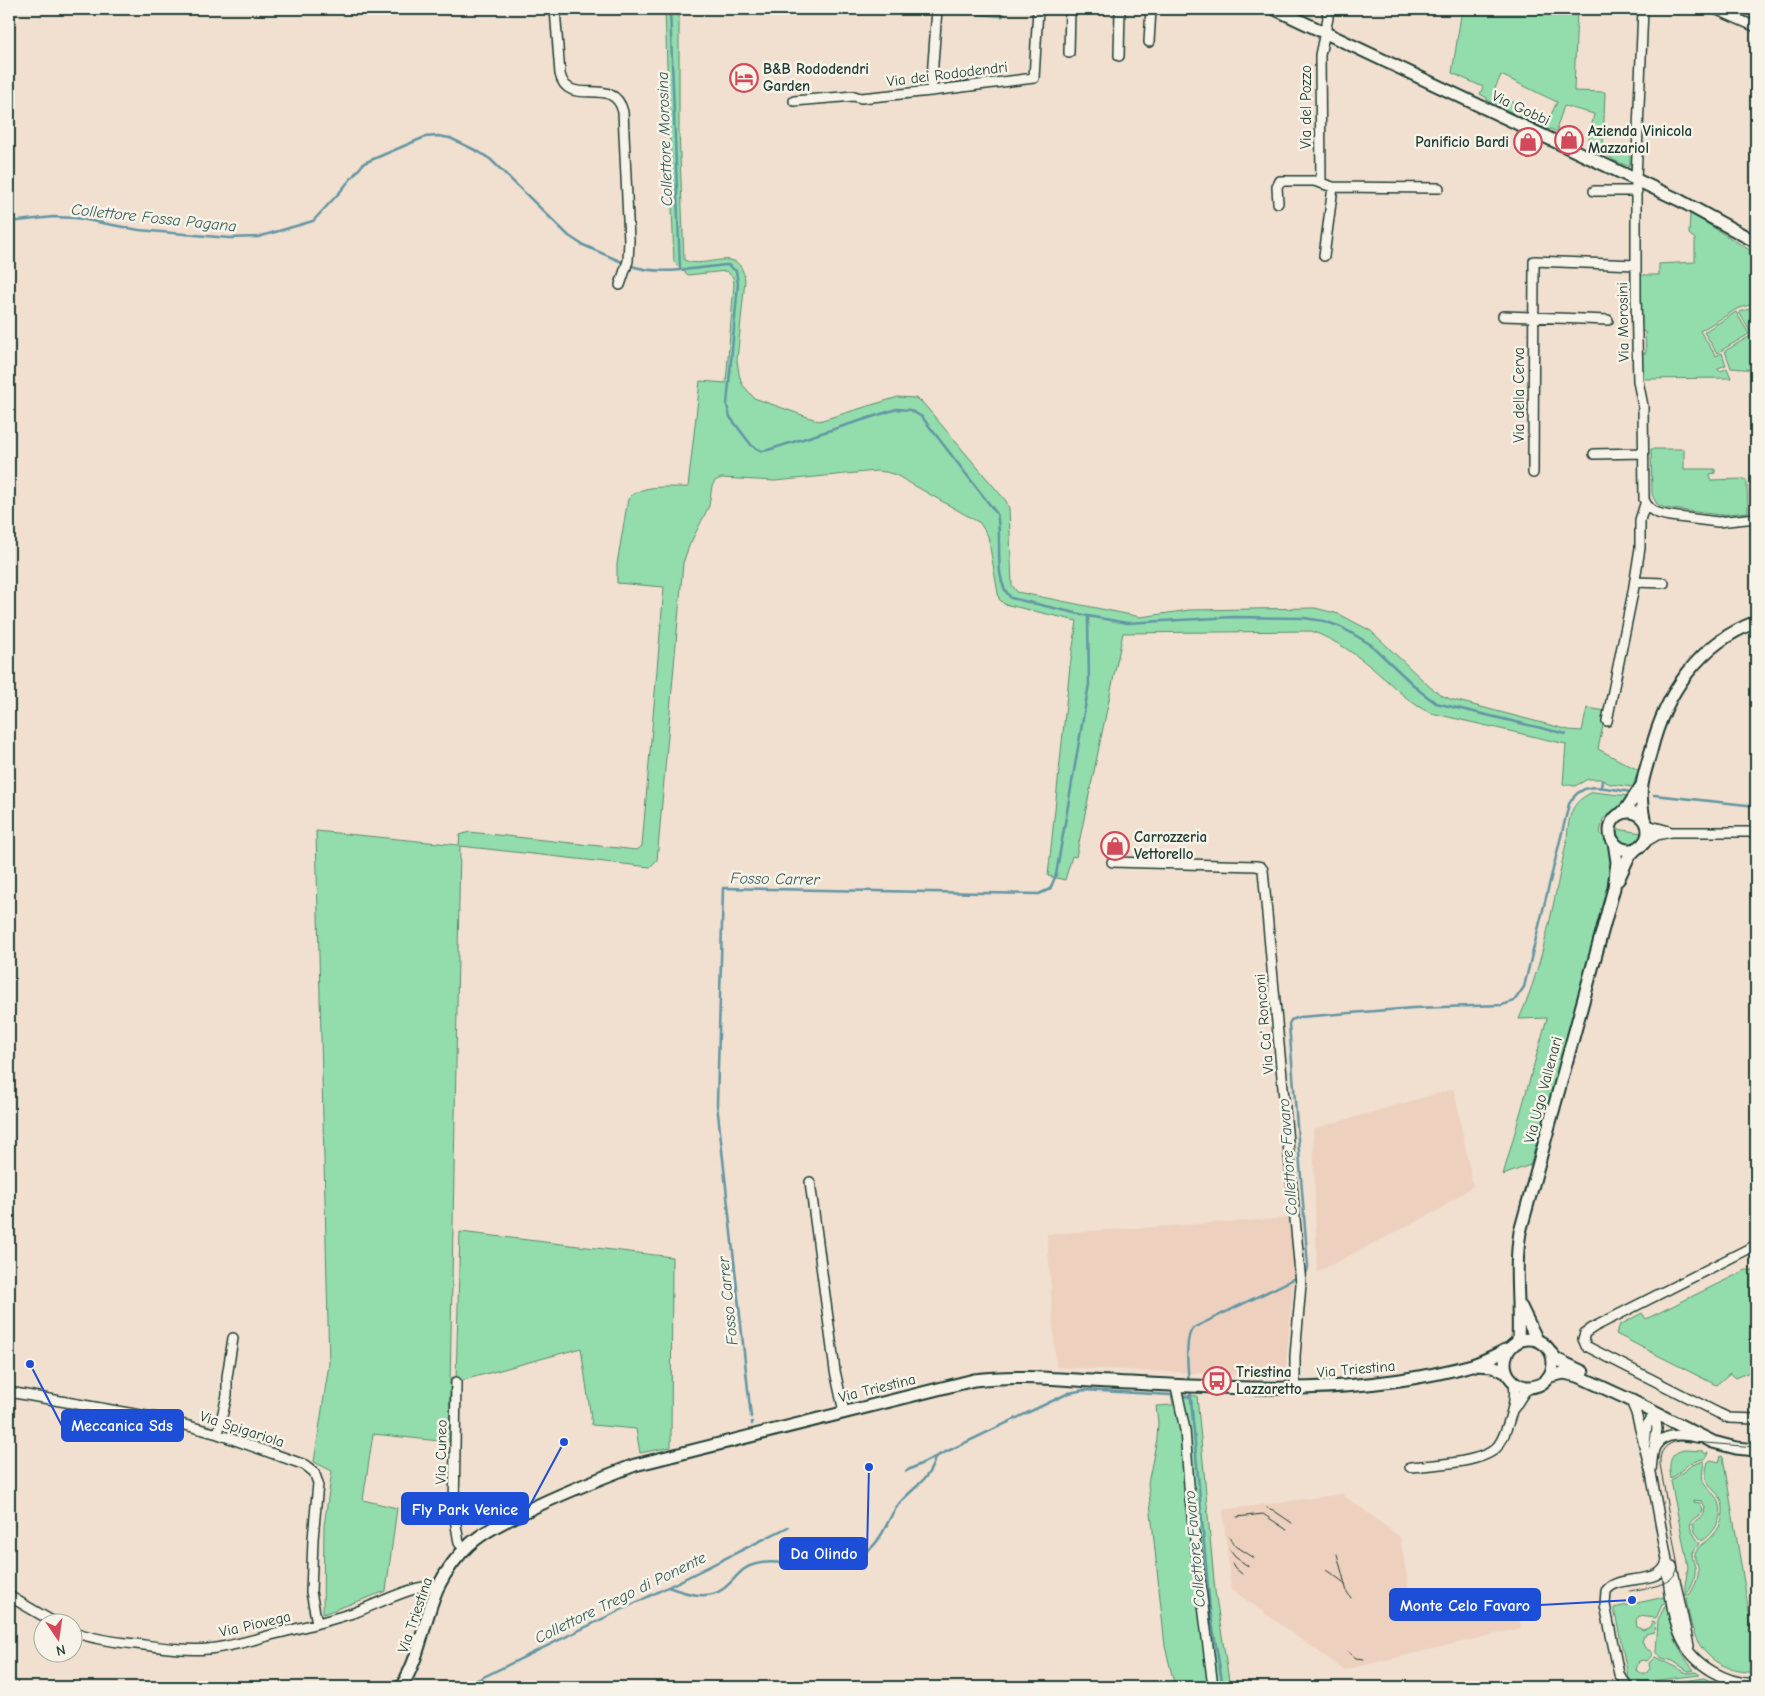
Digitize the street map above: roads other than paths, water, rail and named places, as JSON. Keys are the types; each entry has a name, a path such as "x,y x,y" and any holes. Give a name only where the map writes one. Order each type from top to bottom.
{"street":[{"path":"555,9 560,74 563,83 574,90 611,94 622,106 629,232 627,265 620,285"},
{"path":"931,91 937,9"},
{"name":"Via dei Rododendri","path":"794,101 854,96 861,98 1034,78 1038,9"},
{"path":"1068,53 1070,9"},
{"path":"1119,56 1120,9"},
{"path":"1149,42 1151,9"},
{"name":"Via Gobbi","path":"1275,9 1636,185 1679,200 1756,242"},
{"path":"1324,32 1328,18 1327,9"},
{"name":"Via Morosini","path":"1608,721 1635,582 1640,548 1640,520 1647,507 1643,492 1643,406 1638,380 1636,265 1636,185 1643,9"},
{"path":"1716,9 1756,27"},
{"name":"Via del Pozzo","path":"1321,182 1320,56 1324,32"},
{"path":"1278,203 1277,187 1280,181 1314,181 1333,187 1439,188"},
{"path":"1594,191 1636,185"},
{"path":"1324,256 1333,187"},
{"name":"Via della Cerva","path":"1533,473 1534,261 1636,265"},
{"path":"1503,316 1608,320"},
{"path":"1594,454 1643,453"},
{"path":"1647,507 1662,515 1718,522 1756,518"},
{"path":"1635,582 1664,583"},
{"name":"Via Ugo Vallenari","path":"1514,1345 1518,1301 1516,1264 1520,1232 1614,888 1617,862 1610,830 1612,823 1627,808 1642,785 1668,702 1682,680 1698,660 1717,643 1739,629 1756,622"},
{"name":"Via Ugo Vallenari","path":"1614,888 1629,856 1640,845 1648,831 1645,822 1642,785"},
{"path":"1621,814 1634,813 1645,822 1672,832"},
{"path":"1614,842 1624,849 1640,845 1657,835 1672,832 1756,832"},
{"name":"Via Ca' Ronconi","path":"1112,862 1256,866 1261,867 1263,870 1301,1284 1294,1388"},
{"path":"810,1182 836,1370 844,1412"},
{"path":"1756,1245 1594,1327 1585,1333 1583,1339 1586,1346 1718,1413 1729,1418 1756,1420"},
{"name":"Via Ugo Vallenari","path":"1518,1301 1537,1340"},
{"path":"218,1434 227,1395 227,1377 232,1338"},
{"path":"1410,1467 1476,1459 1488,1454 1498,1446 1512,1412 1515,1396 1505,1360 1514,1345 1524,1339 1537,1340 1548,1348 1556,1359 1616,1388 1627,1399 1636,1413 1651,1473 1665,1566"},
{"name":"Via Triestina","path":"401,1687 416,1657 438,1587 465,1549 483,1534 506,1521 590,1482 628,1468 676,1454 844,1412 989,1378 1022,1377 1200,1387 1339,1387 1396,1381 1473,1364 1514,1345"},
{"path":"1550,1376 1553,1369 1552,1354"},
{"name":"Via Triestina","path":"1473,1364 1493,1366 1510,1377"},
{"path":"1512,1412 1526,1391 1539,1385 1550,1376 1564,1373 1578,1376 1713,1442"},
{"path":"1510,1377 1522,1386 1532,1387"},
{"name":"Via Cuneo","path":"456,1382 454,1513 459,1543 465,1549"},
{"path":"1177,1386 1185,1430 1190,1499 1213,1687"},
{"name":"Via Spigariola","path":"9,1392 163,1419 218,1434 306,1464 317,1477 318,1483 311,1592 317,1623"},
{"path":"1651,1473 1657,1429 1655,1413"},
{"path":"1646,1456 1647,1425 1655,1413"},
{"path":"1654,1450 1659,1442 1675,1436 1689,1436 1732,1447 1756,1450"},
{"path":"1619,1687 1619,1674 1605,1605 1606,1591 1612,1585 1657,1574 1665,1566 1672,1565 1685,1630 1692,1653 1706,1667 1726,1679 1738,1683 1756,1683"},
{"name":"Via Piovega","path":"82,1634 109,1641 189,1650 227,1646 355,1612 420,1587 438,1587"},
{"path":"9,1596 40,1614"},
{"path":"1619,1674 1628,1687"}],"waterway":[{"name":"Collettore Morosina","path":"670,9 680,269"},
{"name":"Collettore Fossa Pagana","path":"9,222 53,217 76,218 139,230 229,238 258,237 313,221 364,163 425,137 438,136 450,138 490,159 569,236 581,244 624,263"},
{"name":"Collettore Fossa Pagana","path":"629,265 641,269 666,271 728,265 736,271 738,284 727,405 730,417 752,446 762,451 768,450 897,409 910,410 922,417 997,514 1000,570 1005,590 1011,598 1127,623 1234,617 1304,618 1324,621 1341,627 1370,644 1421,692 1436,703 1566,734"},
{"name":"Fosso Carrer","path":"751,1417 717,1104 723,888 1039,894 1050,889 1056,875 1089,684 1088,617"},
{"name":"Collettore Fossa Pagana","path":"1601,787 1602,781"},
{"name":"Collettore Favaro","path":"1189,1383 1187,1363 1188,1339 1193,1328 1307,1271 1289,1024 1291,1020 1300,1017 1413,1008 1502,1005 1514,1001 1524,987 1569,804 1575,796 1588,788 1596,787 1630,792"},
{"name":"Collettore Fossa Pagana","path":"1654,795 1756,806"},
{"name":"Collettore Favaro","path":"1190,1388 1210,1610 1223,1687"},
{"name":"Collettore Trego di Ponente","path":"906,1471 1069,1393 1084,1390 1171,1395"},
{"name":"Collettore Favaro","path":"1185,1396 1190,1397"},
{"path":"668,1587 696,1595 710,1595 723,1589 742,1571 756,1564 774,1562 823,1568 849,1562 865,1553 876,1543 898,1505 929,1473 935,1458"},
{"name":"Collettore Trego di Ponente","path":"463,1687 788,1527"}],"tram line":[{"path":"1630,1591 1659,1585 1671,1579 1678,1567 1660,1464 1664,1448 1679,1441 1756,1447"},
{"path":"1267,1508 1292,1523"},
{"path":"1237,1517 1263,1514 1287,1530"},
{"path":"1229,1537 1233,1544 1254,1558"},
{"path":"1230,1550 1235,1557 1248,1566"},
{"path":"1337,1554 1347,1592 1351,1598"},
{"path":"1232,1563 1242,1574"},
{"path":"1326,1570 1345,1585"},
{"path":"1348,1652 1356,1658 1364,1659"}],"place":[{"name":"B&B Rododendri Garden","path":"744,78"},
{"name":"Azienda Vinicola Mazzariol","path":"1569,140"},
{"name":"Panificio Bardi","path":"1528,142"},
{"name":"Carrozzeria Vettorello","path":"1115,846"},
{"name":"Meccanica Sds","path":"30,1364"},
{"name":"Triestina Lazzaretto","path":"1217,1381"},
{"name":"Fly Park Venice","path":"564,1442"},
{"name":"Da Olindo","path":"869,1467"},
{"name":"Monte Celo Favaro","path":"1632,1600"}]}
